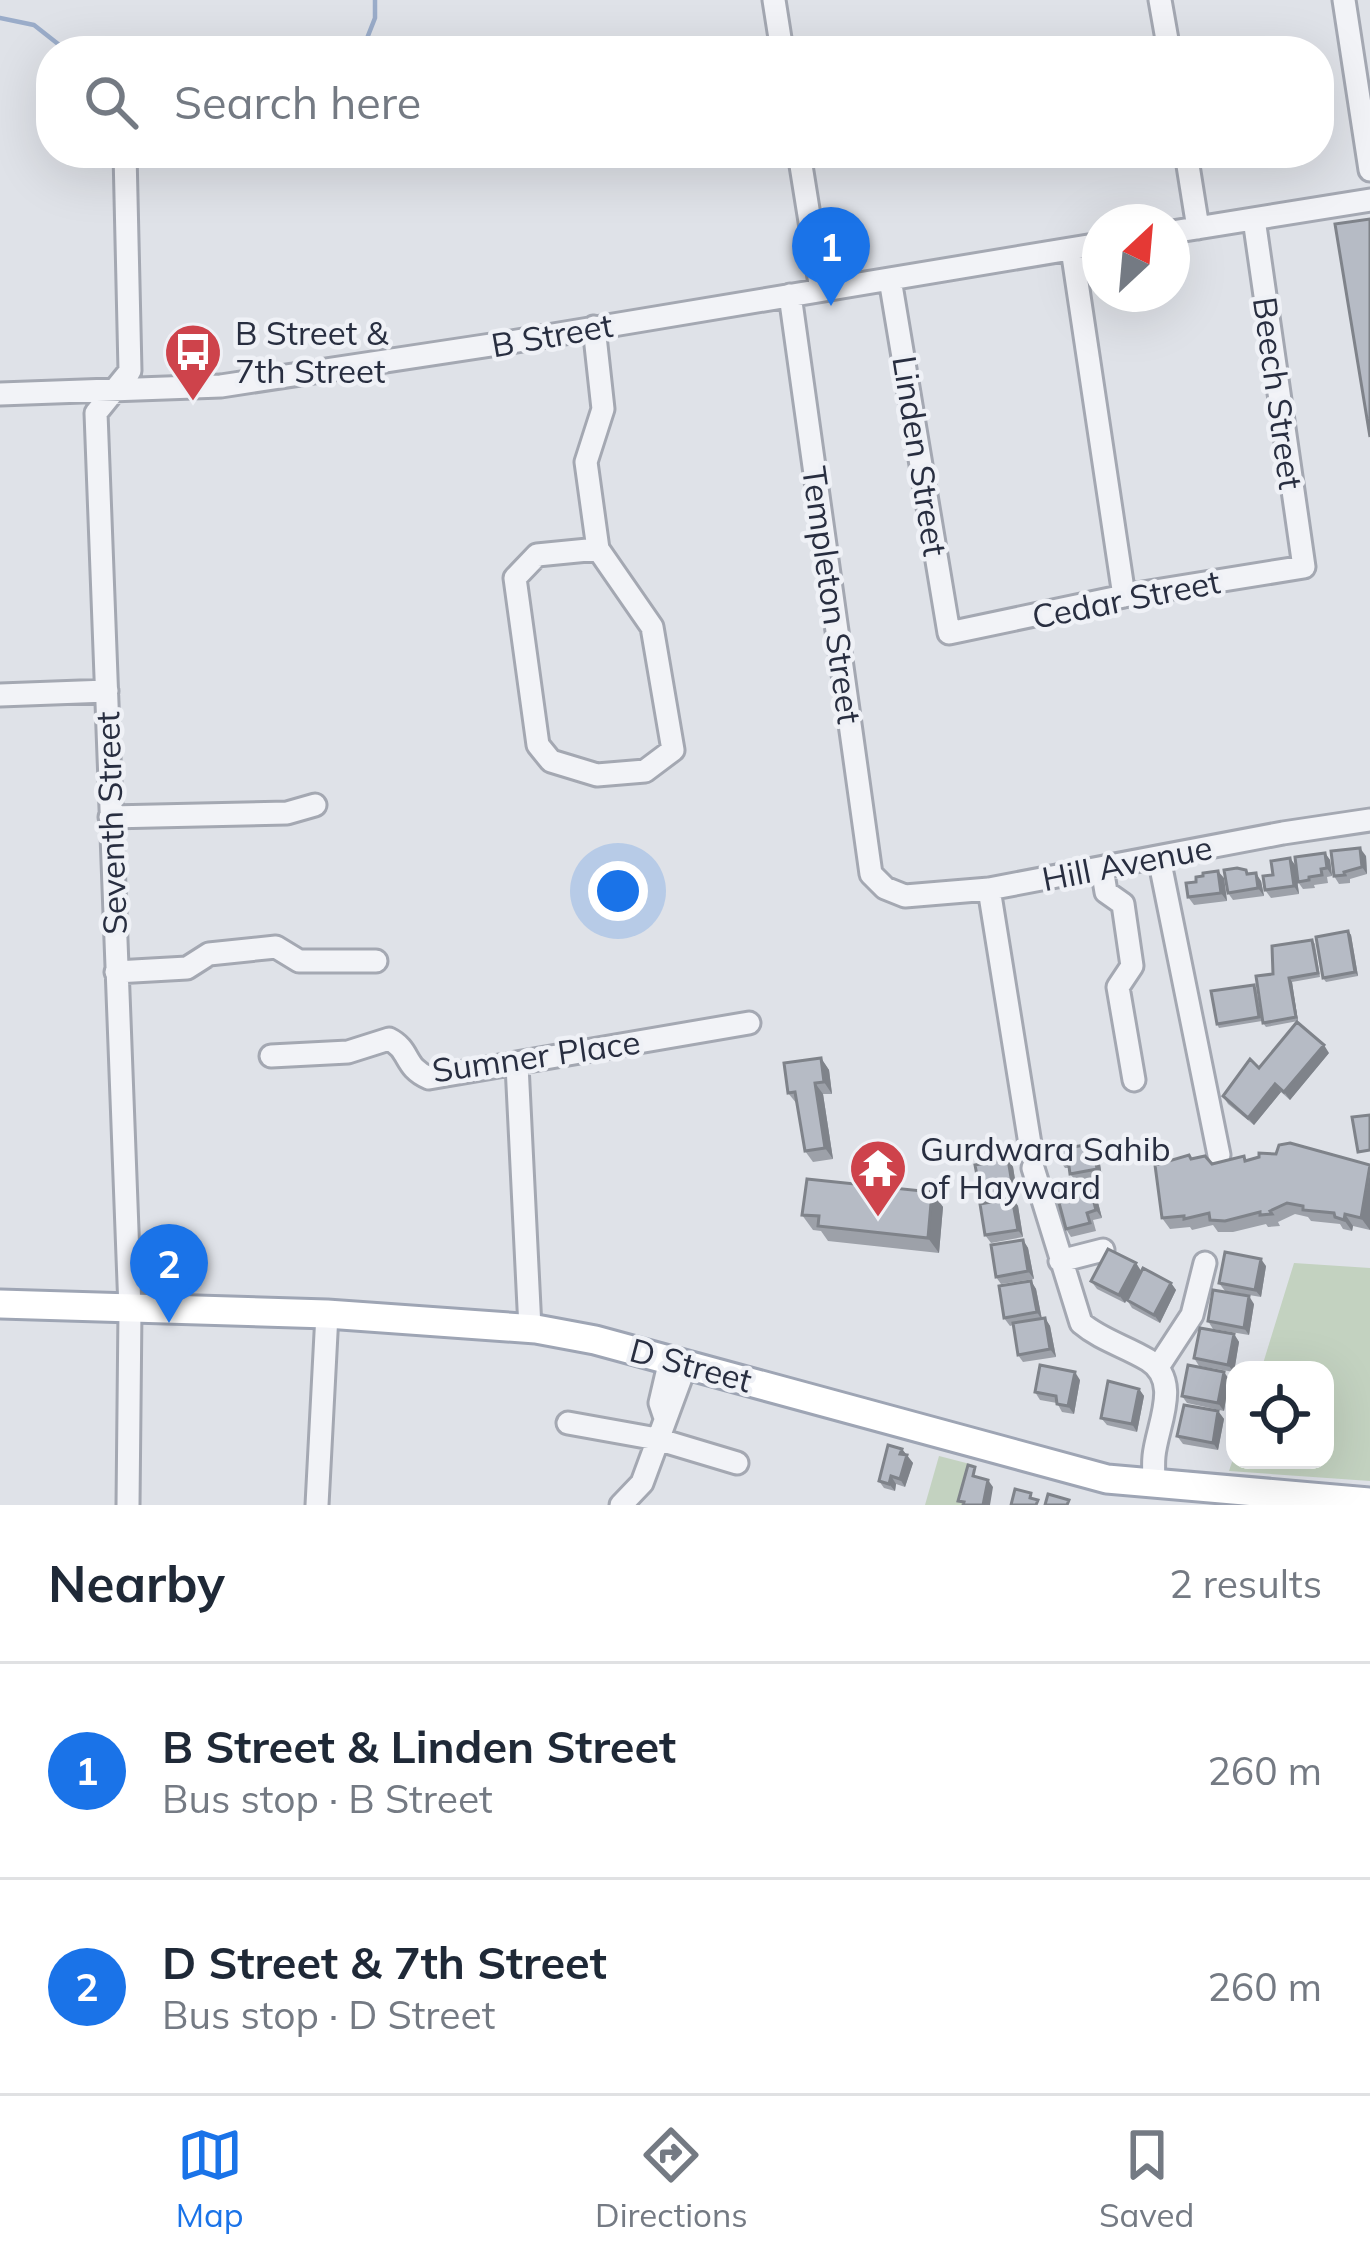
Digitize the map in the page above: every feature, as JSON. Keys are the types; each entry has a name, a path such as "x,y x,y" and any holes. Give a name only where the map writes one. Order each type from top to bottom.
{"main road":[{"name":"D Street","path":"0,1304 327,1315 530,1328 595,1340 1107,1479 1370,1502"}],"street":[{"path":"774,0 780,36"},
{"path":"1160,0 1166,36"},
{"path":"1344,0 1370,170"},
{"name":"Seventh Street","path":"125,168 130,371 96,412 130,1309 128,1505"},
{"path":"801,168 821,290"},
{"path":"1188,168 1198,228"},
{"path":"1190,229 1370,200"},
{"name":"Beech Street","path":"1254,219 1304,567"},
{"name":"B Street","path":"0,394 221,386 1082,247"},
{"path":"1072,249 1124,596"},
{"name":"Linden Street","path":"890,279 949,633"},
{"name":"Templeton Street","path":"790,295 871,874 885,888"},
{"path":"594,328 603,410 586,462 598,549 652,628 674,750 645,771 597,775 551,761 538,745 515,578 537,555 598,549"},
{"name":"Cedar Street","path":"949,633 1124,596 1304,567"},
{"path":"0,695 106,691"},
{"path":"110,817 287,813 316,805"},
{"name":"Hill Avenue","path":"885,888 905,896 989,890 1370,820"},
{"path":"1160,858 1219,1155"},
{"path":"1102,868 1106,892 1123,904 1132,966 1118,987 1133,1080"},
{"path":"989,890 1032,1156 1081,1323 1158,1366 1165,1381 1154,1485"},
{"path":"116,972 187,968 209,954 276,947 299,961 376,961"},
{"name":"Sumner Place","path":"271,1056 348,1052 388,1039 400,1045 413,1071 429,1078 749,1023"},
{"path":"517,1065 530,1328"},
{"path":"1060,1261 1103,1250"},
{"path":"1158,1366 1192,1315 1205,1263"},
{"path":"317,1505 327,1315"},
{"path":"627,1504 642,1484 664,1415 660,1403 678,1362"},
{"path":"568,1424 657,1439 737,1462"}],"green space":[{"path":"1294,1263 1370,1268 1370,1481 1229,1471 1334,1469 1334,1361 1264,1361"},
{"path":"939,1456 974,1465 964,1505 925,1505"}],"building":[{"path":"1370,219 1370,437 1335,224"},
{"path":"1360,848 1362,867 1334,876 1331,851"},
{"path":"1325,853 1327,868 1321,869 1322,875 1298,882 1295,857"},
{"path":"1290,858 1294,886 1265,890 1263,876 1273,875 1271,861"},
{"path":"1224,870 1256,873 1258,888 1228,893"},
{"path":"1218,871 1221,893 1188,897 1186,883"},
{"path":"1348,931 1355,972 1323,978 1316,937"},
{"path":"1312,940 1318,973 1289,978 1296,1017 1263,1023 1256,976 1273,974 1272,946"},
{"path":"1254,985 1259,1017 1217,1024 1211,991"},
{"path":"1297,1022 1324,1045 1284,1092 1275,1084 1248,1118 1223,1096 1250,1059 1259,1068"},
{"path":"821,1058 824,1082 815,1083 825,1148 805,1151 795,1092 788,1093 784,1063"},
{"path":"1370,1115 1370,1150 1358,1152 1352,1117"},
{"path":"1290,1143 1370,1165 1361,1218 1345,1214 1344,1220 1334,1213 1287,1203 1270,1211 1272,1214 1260,1212 1225,1221 1210,1220 1209,1213 1162,1218 1155,1165 1189,1155 1191,1159 1205,1156 1212,1164 1244,1156 1245,1161 1259,1153 1276,1154 1279,1145"},
{"path":"1093,1144 1097,1169 1070,1174 1068,1159 1060,1161 1058,1149"},
{"path":"1008,1159 1013,1190 981,1196 975,1165"},
{"name":"Gurdwara Sahib of Hayward","path":"807,1179 932,1192 928,1238 818,1226 819,1216 802,1215"},
{"path":"1088,1180 1096,1210 1087,1213 1090,1223 1066,1229 1055,1188"},
{"path":"1012,1198 1018,1230 985,1235 980,1204"},
{"path":"1023,1240 1028,1271 996,1277 991,1245"},
{"path":"1108,1249 1136,1263 1119,1295 1091,1281"},
{"path":"1225,1252 1261,1259 1255,1290 1219,1283"},
{"path":"1143,1268 1171,1283 1154,1315 1127,1300"},
{"path":"1031,1281 1037,1312 1004,1318 999,1286"},
{"path":"1213,1290 1249,1296 1244,1328 1208,1321"},
{"path":"1045,1318 1050,1349 1018,1355 1013,1323"},
{"path":"1200,1328 1234,1334 1226,1365 1194,1358"},
{"path":"1040,1365 1075,1372 1068,1406 1057,1404 1056,1396 1035,1392"},
{"path":"1188,1365 1224,1372 1218,1403 1182,1396"},
{"path":"1108,1381 1139,1389 1132,1424 1101,1418"},
{"path":"1184,1405 1218,1411 1213,1443 1177,1436"},
{"path":"888,1445 907,1455 900,1479 891,1476 889,1484 879,1481"},
{"path":"968,1465 975,1467 973,1476 988,1480 983,1505 958,1501"},
{"path":"1015,1489 1031,1493 1030,1498 1038,1500 1036,1505 1011,1505"},
{"path":"1048,1494 1069,1500 1067,1505 1045,1505"}],"waterway":[{"path":"368,36 375,0"},
{"path":"0,18 34,25 48,36"}],"place":[{"name":"B Street & Linden Street","path":"831,306"},
{"name":"B Street & 7th Street","path":"193,403"},
{"name":"Gurdwara Sahib of Hayward","path":"878,1219"},
{"name":"D Street & 7th Street","path":"169,1323"}]}
